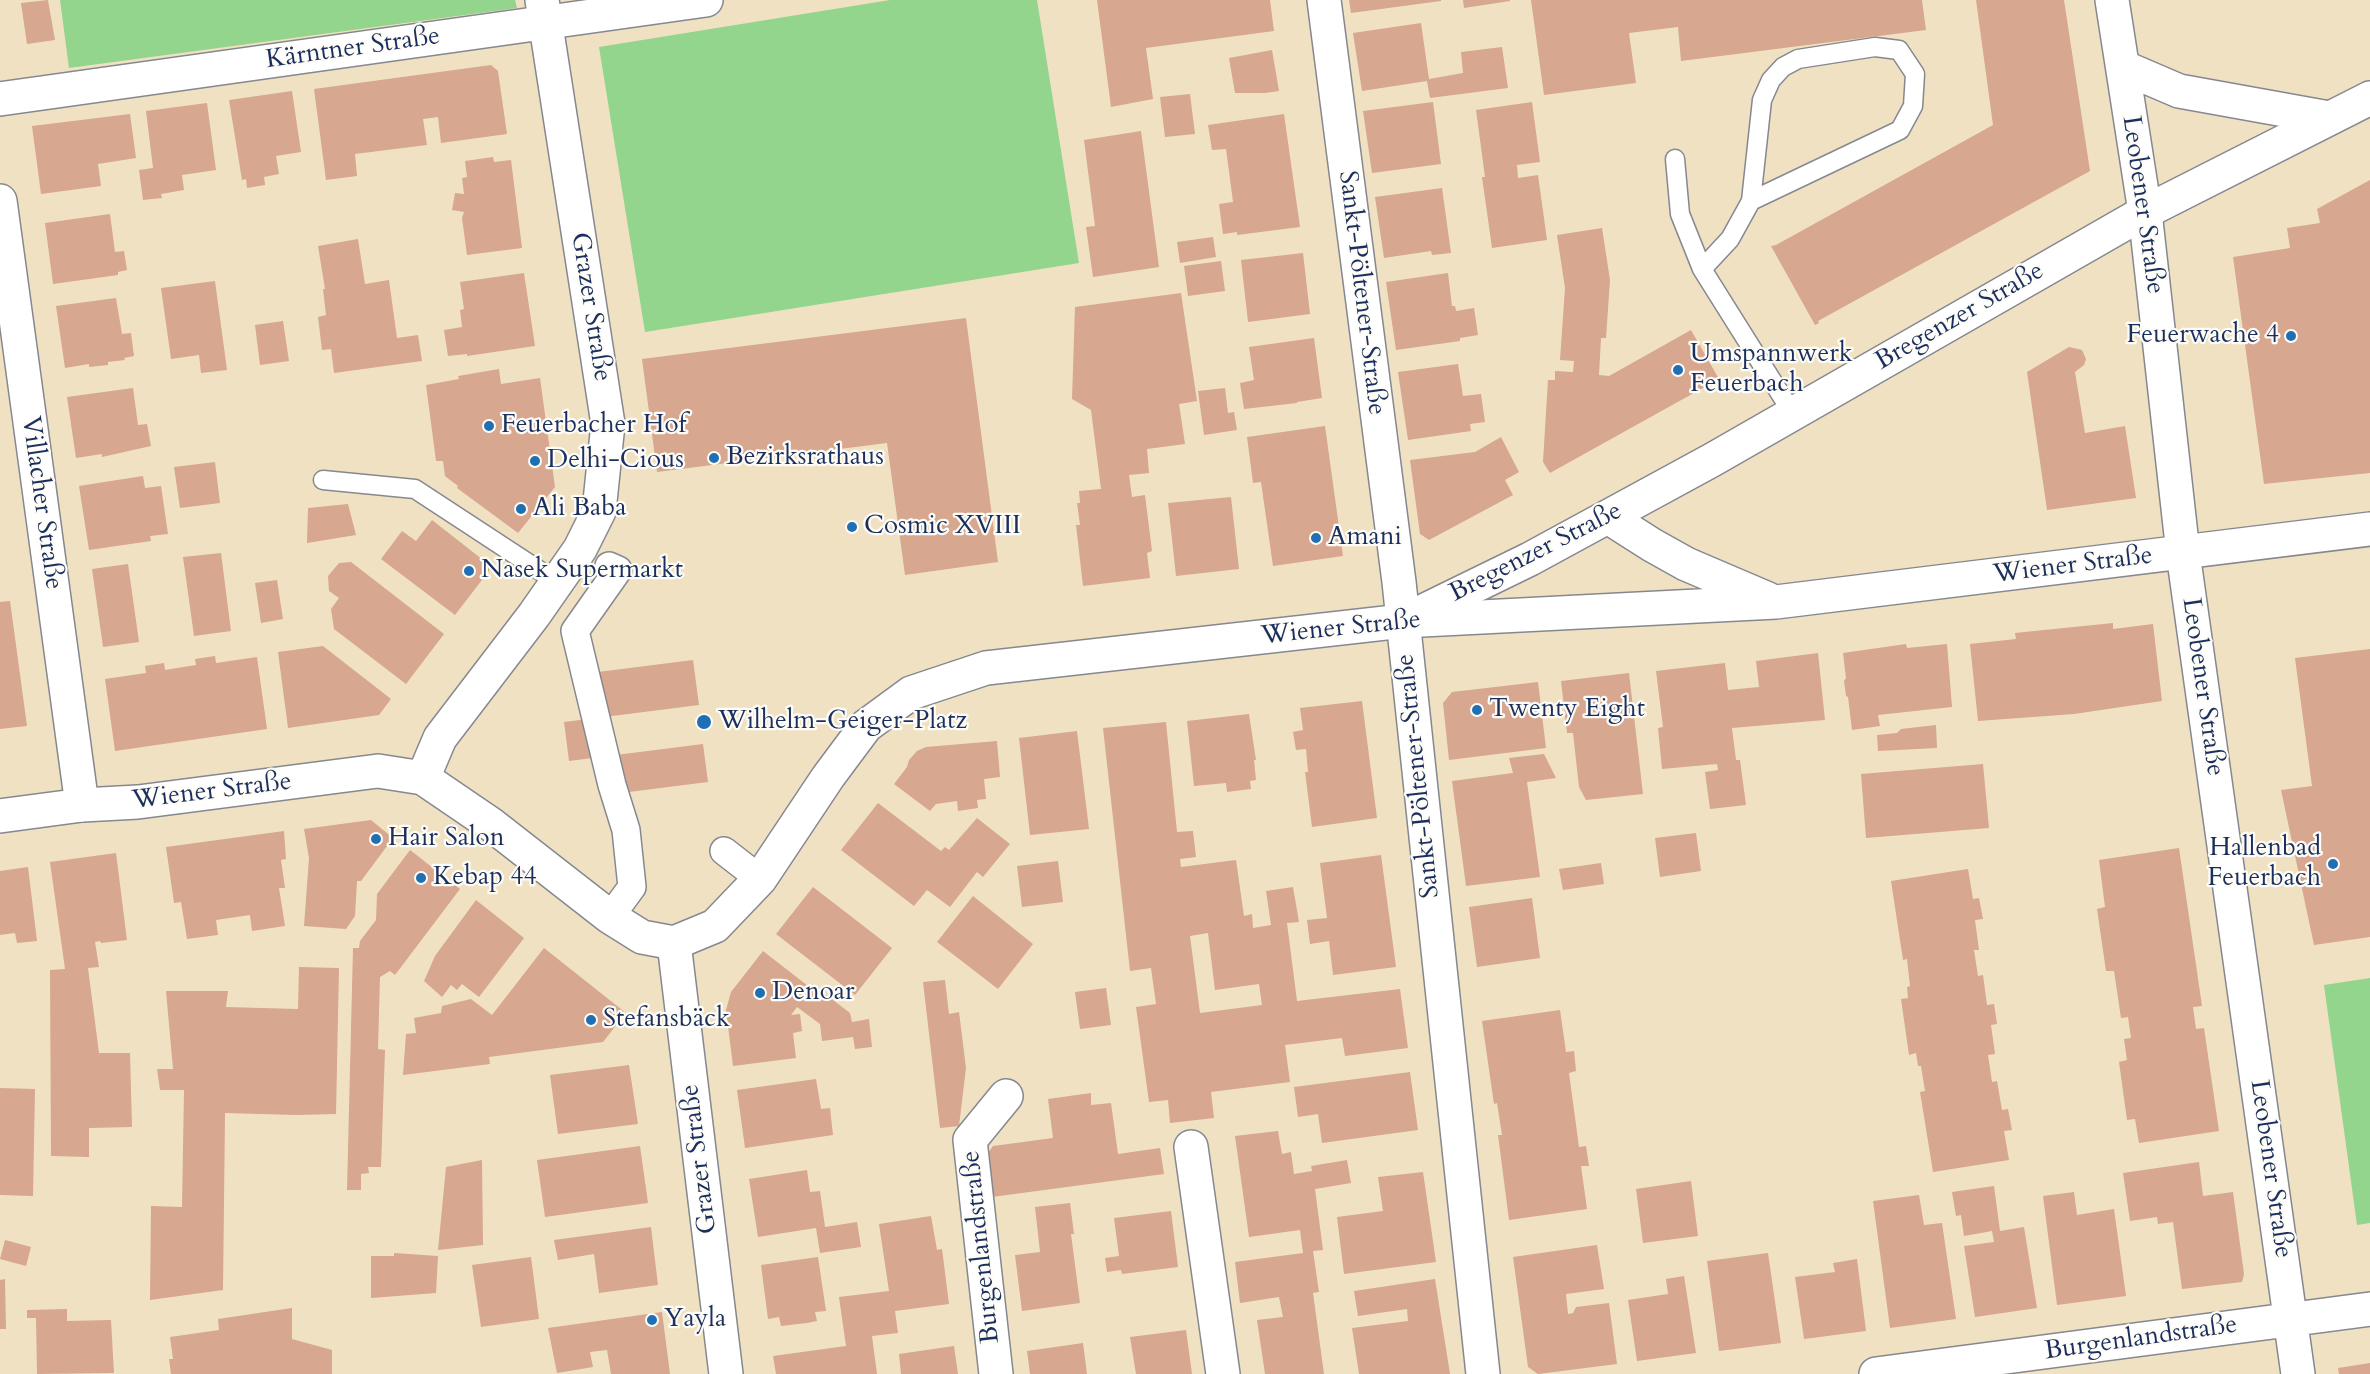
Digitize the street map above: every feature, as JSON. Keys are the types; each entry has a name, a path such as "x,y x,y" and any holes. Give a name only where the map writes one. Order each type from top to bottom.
{"street":[{"name":"Kärntner Straße","path":"0,99 544,11 706,0"},
{"name":"Sankt-Pöltener-Straße","path":"1324,0 1403,621 1483,1374"},
{"name":"Leobener Straße","path":"2112,0 2145,212 2183,553 2298,1374"},
{"name":"Grazer Straße","path":"423,778 440,738 534,615 580,549 599,511 608,424 544,11"},
{"path":"2123,68 2179,91 2329,118"},
{"name":"Bregenzer Straße","path":"1403,621 1530,559 1608,517 1793,414 2043,268 2145,212 2370,98"},
{"name":"Villacher Straße","path":"0,201 82,805"},
{"name":"Wiener Straße","path":"1608,517 1686,564 1776,602"},
{"name":"Wiener Straße","path":"760,879 828,777 866,726 911,693 986,668 1403,621 1776,602 2370,530"},
{"path":"609,566 618,570 575,632 588,649 631,821 632,887 610,917"},
{"name":"Wiener Straße","path":"0,816 82,805 138,802 378,771 423,778"},
{"path":"423,778 492,825 610,917 642,937 674,944 715,926 760,879 724,852"},
{"name":"Grazer Straße","path":"674,944 726,1374"},
{"name":"Burgenlandstraße","path":"996,1374 970,1140 1006,1096"},
{"path":"1191,1147 1223,1374"},
{"name":"Burgenlandstraße","path":"1876,1374 2370,1309"}],"lane":[{"path":"1702,269 1730,239 1750,201 1762,100 1771,80 1783,67 1798,58 1875,47 1899,50 1915,74 1913,106 1900,130 1750,201"},
{"path":"1675,159 1680,214 1702,269 1793,414"},
{"path":"323,480 415,489 557,582"}],"green space":[{"path":"60,0 515,0 517,8 69,68"},
{"path":"890,0 1037,0 1079,263 645,332 599,47"},
{"path":"2370,978 2370,1223 2357,1225 2324,985"}],"building":[{"path":"48,0 55,40 27,44 21,3"},
{"path":"1097,0 1270,0 1274,31 1146,48 1153,99 1111,107"},
{"path":"1349,0 1441,0 1441,1 1351,13"},
{"path":"1463,0 1510,0 1510,1 1464,8"},
{"path":"1531,0 1922,0 1926,30 1681,61 1678,27 1629,33 1636,83 1544,95"},
{"path":"1976,0 2064,0 2090,171 1818,321 1819,323 1815,325 1771,246 1993,125"},
{"path":"1421,23 1429,79 1463,73 1461,52 1502,47 1508,88 1430,98 1427,81 1362,91 1353,33"},
{"path":"1272,50 1279,91 1235,93 1229,58"},
{"path":"491,65 498,71 507,134 441,143 438,117 423,119 427,145 355,154 357,176 326,180 314,89"},
{"path":"292,91 301,152 276,156 279,174 264,177 265,185 247,188 246,179 242,180 229,100"},
{"path":"1190,94 1195,134 1165,137 1160,97"},
{"path":"1433,102 1441,164 1372,173 1363,111"},
{"path":"1532,102 1540,162 1517,165 1518,178 1538,175 1547,240 1492,248 1476,110"},
{"path":"207,103 216,170 182,175 184,190 161,194 162,198 143,200 139,170 153,168 146,111"},
{"path":"130,114 136,158 98,164 101,186 41,194 32,126"},
{"path":"1284,114 1300,227 1237,235 1237,232 1223,234 1219,204 1233,202 1226,149 1212,150 1208,125"},
{"path":"1141,131 1159,267 1093,277 1086,227 1095,226 1084,140"},
{"path":"493,157 494,162 511,160 522,248 467,255 462,218 464,212 452,210 455,193 464,194 462,178 467,177 465,161"},
{"name":"Feuerwache 4","path":"2370,180 2370,473 2264,484 2233,257 2290,248 2287,228 2320,223 2317,209"},
{"path":"1442,188 1451,253 1432,255 1431,251 1384,258 1375,197"},
{"path":"110,214 115,252 124,251 127,270 118,272 118,275 53,284 45,223"},
{"path":"1602,228 1610,280 1606,338 1601,338 1599,375 1609,376 1691,330 1719,379 1550,473 1543,462 1548,380 1555,380 1555,371 1573,372 1574,361 1560,360 1565,288 1557,235"},
{"path":"1213,237 1216,257 1180,263 1177,242"},
{"path":"358,239 365,284 389,280 397,338 418,335 422,361 334,373 331,349 322,350 318,317 326,315 323,289 325,289 318,246"},
{"path":"1303,253 1310,314 1248,322 1241,260"},
{"path":"1221,261 1225,291 1188,296 1184,266"},
{"path":"524,273 535,346 467,356 467,354 448,356 444,330 462,327 460,310 464,309 460,282"},
{"path":"1448,273 1452,306 1455,306 1456,311 1474,308 1478,335 1460,338 1460,341 1396,350 1386,282"},
{"path":"215,281 227,370 201,373 199,355 171,359 161,288"},
{"path":"1181,293 1197,401 1179,404 1185,444 1147,449 1149,473 1129,475 1132,497 1145,495 1152,551 1147,553 1150,578 1083,586 1076,525 1080,525 1077,503 1080,503 1079,491 1101,489 1091,410 1072,399 1075,307"},
{"path":"116,298 122,334 131,333 134,356 124,358 125,360 108,362 108,365 89,367 89,364 65,368 56,306"},
{"name":"Bezirksrathaus","path":"966,318 998,562 905,575 887,443 657,472 642,359"},
{"path":"283,321 289,361 260,365 255,325"},
{"path":"1314,338 1322,398 1244,409 1240,383 1254,380 1249,347"},
{"path":"2069,347 2082,350 2086,359 2084,365 2075,372 2085,433 2125,426 2136,498 2047,510 2027,372"},
{"path":"1458,364 1463,396 1481,394 1485,422 1470,424 1471,431 1408,440 1398,372"},
{"name":"Feuerbacher Hof","path":"499,369 501,384 540,378 555,487 518,533 457,488 458,486 445,476 443,461 436,461 426,385 459,379 458,376"},
{"path":"133,388 138,425 147,424 151,446 102,457 102,454 76,458 67,397"},
{"path":"1225,388 1228,413 1234,412 1237,430 1204,435 1198,391"},
{"path":"1325,426 1343,556 1273,566 1261,482 1253,483 1247,437"},
{"path":"1501,437 1519,472 1505,480 1513,495 1429,540 1420,534 1410,460 1475,452"},
{"path":"215,462 220,503 180,508 174,467"},
{"path":"143,476 145,488 161,486 168,534 150,536 151,541 89,550 79,486"},
{"path":"1231,497 1239,569 1176,576 1168,503"},
{"path":"348,504 356,535 307,543 308,508"},
{"path":"432,520 492,567 455,615 381,559 402,531 416,541"},
{"path":"221,553 231,631 194,636 183,557"},
{"path":"351,562 444,634 406,684 334,629 331,609 339,598 329,591 328,576 339,563"},
{"path":"128,564 139,642 103,647 92,569"},
{"path":"277,580 283,619 261,623 255,583"},
{"path":"10,601 27,726 0,729 0,602"},
{"path":"2113,623 2113,629 2153,624 2162,701 2074,714 1978,721 1970,644 2016,639 2015,633"},
{"path":"1906,644 1907,648 1947,644 1952,707 1878,715 1880,726 1852,730 1844,681 1846,678 1843,653"},
{"path":"323,646 391,699 379,715 288,728 278,652"},
{"name":"Hallenbad Feuerbach","path":"2370,649 2370,937 2314,945 2281,790 2312,786 2295,658"},
{"path":"1818,653 1825,720 1732,728 1736,760 1740,760 1746,805 1710,809 1705,772 1718,770 1717,764 1662,769 1658,728 1663,727 1656,671 1725,663 1728,690 1759,687 1756,661"},
{"path":"215,656 216,663 257,657 267,729 115,751 105,679 146,673 145,666 164,663 165,670 196,665 195,659"},
{"path":"693,660 699,705 604,717 598,672"},
{"path":"1629,673 1643,794 1586,800 1579,787 1573,733 1567,733 1561,681"},
{"path":"1538,682 1546,748 1449,760 1443,703 1452,692"},
{"path":"1362,701 1377,818 1312,827 1305,772 1308,772 1306,749 1296,750 1293,732 1303,730 1300,708"},
{"path":"1249,714 1256,760 1254,760 1256,780 1250,781 1251,789 1227,792 1226,783 1194,786 1187,721"},
{"path":"604,717 608,756 569,761 564,722"},
{"path":"1166,722 1177,832 1193,831 1196,857 1180,859 1181,867 1236,860 1244,916 1252,914 1253,928 1271,925 1266,891 1293,887 1299,922 1287,923 1297,1001 1400,989 1408,1048 1345,1056 1342,1038 1285,1045 1290,1082 1211,1092 1214,1118 1170,1123 1168,1100 1149,1102 1136,1007 1156,1004 1151,968 1130,971 1103,728","holes":["1208,933 1215,990 1259,984 1262,1005 1200,1013 1190,936"]},
{"path":"1936,725 1937,748 1878,751 1877,735 1897,733 1901,729"},
{"path":"1077,731 1089,829 1030,835 1019,738"},
{"path":"997,741 1000,777 984,779 986,799 977,800 978,808 958,811 957,801 936,804 930,811 894,784 907,767 909,760 917,751 926,747"},
{"path":"703,744 708,782 613,794 608,756"},
{"path":"1544,754 1556,778 1527,782 1540,877 1466,886 1452,781 1513,773 1509,758"},
{"path":"1983,764 1989,828 1866,838 1861,774"},
{"path":"878,803 941,851 945,847 949,850 977,818 1010,844 983,877 977,872 950,907 927,890 914,906 841,850"},
{"path":"371,820 393,838 361,881 357,881 355,916 346,929 304,926 309,858 304,829"},
{"path":"284,831 286,859 281,860 285,888 279,888 285,926 252,931 250,915 216,920 218,935 187,939 181,902 174,903 166,847"},
{"path":"1696,833 1701,871 1660,877 1655,838"},
{"path":"2179,848 2202,1006 2193,1007 2196,1029 2204,1028 2219,1131 2139,1143 2135,1119 2127,1120 2119,1062 2127,1060 2124,1039 2131,1038 2128,1017 2121,1018 2114,971 2106,971 2097,909 2105,907 2099,860"},
{"path":"410,850 460,889 395,975 390,971 380,977 378,1049 385,1050 381,1167 368,1167 369,1173 361,1174 361,1190 347,1190 353,948 359,948 360,941 376,920 377,894"},
{"path":"116,853 127,940 95,942 99,967 88,968 99,1053 130,1053 132,1127 89,1128 89,1157 51,1156 50,970 65,969 50,862"},
{"path":"1381,855 1396,967 1333,975 1329,941 1310,944 1307,920 1327,918 1320,863"},
{"path":"1058,861 1063,902 1022,907 1017,866"},
{"path":"1601,863 1604,884 1563,890 1559,869"},
{"path":"28,867 37,941 17,943 15,933 0,935 0,871"},
{"path":"1968,869 1973,899 1979,898 1983,919 1975,920 1979,950 1974,950 1978,976 1983,975 1987,1005 1994,1004 1997,1024 1991,1025 1995,1054 1988,1055 1992,1082 1997,1081 2002,1110 2008,1109 2012,1130 2004,1131 2009,1160 1933,1172 1920,1092 1925,1091 1921,1066 1918,1066 1916,1053 1909,1055 1901,999 1908,998 1907,987 1910,986 1907,959 1903,960 1891,881"},
{"path":"813,887 892,948 855,995 776,934"},
{"path":"973,896 1033,944 998,989 937,942"},
{"path":"1532,898 1540,958 1477,967 1469,907"},
{"path":"476,900 524,938 479,997 462,984 457,990 451,985 442,997 424,981 435,956"},
{"path":"544,948 626,1013 603,1042 489,1057 490,1064 403,1075 406,1034 416,1033 414,1018 441,1013 442,1006 471,999 492,1015"},
{"path":"763,951 821,996 824,993 850,1013 852,1022 869,1019 872,1047 855,1049 853,1037 822,1041 820,1024 797,1007 791,1015 800,1014 802,1031 793,1033 796,1058 733,1066 726,1010 731,992"},
{"path":"299,967 339,968 336,1114 225,1113 223,1290 150,1300 151,1206 182,1207 184,1090 160,1090 157,1069 173,1069 166,991 228,991 226,1007 298,1009"},
{"path":"945,980 949,1014 959,1012 966,1068 959,1126 940,1128 923,982"},
{"path":"1106,988 1111,1025 1080,1029 1075,992"},
{"path":"1560,1010 1566,1052 1574,1051 1576,1071 1569,1073 1579,1147 1586,1146 1589,1166 1581,1166 1587,1209 1509,1220 1498,1135 1502,1135 1497,1103 1494,1104 1482,1021"},
{"path":"629,1065 638,1124 558,1134 550,1075"},
{"path":"1410,1072 1418,1130 1322,1143 1318,1114 1298,1117 1294,1087"},
{"path":"816,1079 821,1109 830,1108 833,1135 745,1148 737,1090"},
{"path":"0,1088 35,1089 33,1196 0,1195"},
{"path":"1091,1093 1091,1105 1111,1103 1118,1154 1160,1148 1164,1174 992,1197 986,1156 993,1146 1053,1138 1048,1099"},
{"path":"1278,1131 1282,1154 1291,1152 1294,1174 1312,1171 1311,1166 1347,1160 1351,1183 1315,1189 1323,1250 1313,1251 1319,1292 1313,1293 1324,1374 1265,1374 1257,1320 1283,1317 1279,1297 1240,1303 1235,1262 1303,1253 1300,1230 1249,1237 1235,1136"},
{"path":"640,1146 648,1203 545,1217 537,1160"},
{"path":"482,1160 483,1245 438,1250 446,1167"},
{"path":"2199,1162 2203,1196 2233,1192 2244,1274 2242,1282 2182,1289 2173,1222 2158,1224 2157,1217 2130,1221 2123,1173"},
{"path":"807,1170 810,1192 820,1191 825,1227 857,1222 861,1247 820,1253 816,1228 758,1237 749,1179"},
{"path":"1423,1172 1436,1262 1344,1274 1337,1217 1383,1211 1378,1177"},
{"path":"1691,1181 1698,1236 1643,1243 1636,1189"},
{"path":"1994,1186 2000,1231 2024,1227 2037,1308 1975,1317 1964,1246 1994,1242 1992,1231 1964,1236 1961,1215 1956,1216 1952,1192"},
{"path":"2074,1192 2077,1215 2114,1209 2126,1296 2057,1305 2043,1196"},
{"path":"1919,1195 1924,1225 1942,1223 1956,1319 1890,1328 1873,1201"},
{"path":"1070,1203 1074,1234 1071,1234 1080,1303 1022,1311 1015,1255 1040,1252 1035,1207"},
{"path":"1171,1211 1178,1267 1122,1274 1121,1270 1107,1272 1105,1258 1119,1256 1114,1218"},
{"path":"931,1216 937,1250 942,1249 949,1304 895,1311 898,1333 872,1336 877,1374 776,1374 773,1356 846,1346 839,1297 889,1291 879,1224"},
{"path":"651,1227 658,1285 599,1293 594,1254 558,1260 554,1240"},
{"path":"5,1240 31,1247 26,1266 0,1259"},
{"path":"1597,1245 1604,1289 1566,1294 1568,1314 1573,1313 1576,1307 1609,1303 1617,1364 1538,1374 1528,1367 1513,1257"},
{"path":"394,1253 438,1256 436,1293 371,1298 371,1256 394,1256"},
{"path":"1768,1253 1781,1343 1719,1351 1707,1261"},
{"path":"531,1257 539,1319 481,1327 472,1265"},
{"path":"818,1257 826,1311 815,1312 817,1321 807,1323 781,1326 779,1317 768,1319 761,1265"},
{"path":"1857,1259 1866,1331 1804,1339 1795,1277 1835,1272 1833,1263"},
{"path":"1684,1276 1696,1353 1637,1361 1628,1300 1668,1294 1666,1279"},
{"path":"5,1279 6,1329 0,1329 0,1280"},
{"path":"1435,1279 1450,1374 1359,1374 1352,1328 1408,1321 1407,1309 1358,1316 1354,1291"},
{"path":"292,1308 292,1339 332,1350 332,1374 171,1374 169,1359 173,1359 170,1337 219,1330 218,1319"},
{"path":"67,1309 67,1321 111,1320 114,1373 37,1374 36,1318 27,1318 27,1310"},
{"path":"662,1312 670,1374 611,1374 607,1350 590,1352 593,1367 557,1373 548,1328"},
{"path":"1186,1330 1192,1374 1136,1374 1130,1337"},
{"path":"1083,1343 1087,1374 1030,1374 1027,1351"},
{"path":"954,1346 958,1374 901,1374 899,1354"},
{"path":"2370,1363 2370,1374 2339,1374 2338,1368"}],"place":[{"name":"Feuerwache 4","path":"2291,336"},
{"name":"Umspannwerk Feuerbach","path":"1678,370"},
{"name":"Feuerbacher Hof","path":"489,426"},
{"name":"Bezirksrathaus","path":"714,458"},
{"name":"Delhi-Cious","path":"535,461"},
{"name":"Ali Baba","path":"521,509"},
{"name":"Cosmic XVIII","path":"852,527"},
{"name":"Amani","path":"1316,538"},
{"name":"Nasek Supermarkt","path":"469,571"},
{"name":"Twenty Eight","path":"1477,710"},
{"name":"Wilhelm-Geiger-Platz","path":"704,722"},
{"name":"Hair Salon","path":"376,839"},
{"name":"Hallenbad Feuerbach","path":"2333,864"},
{"name":"Kebap 44","path":"421,878"},
{"name":"Denoar","path":"760,993"},
{"name":"Stefansbäck","path":"591,1020"},
{"name":"Yayla","path":"652,1320"}]}
